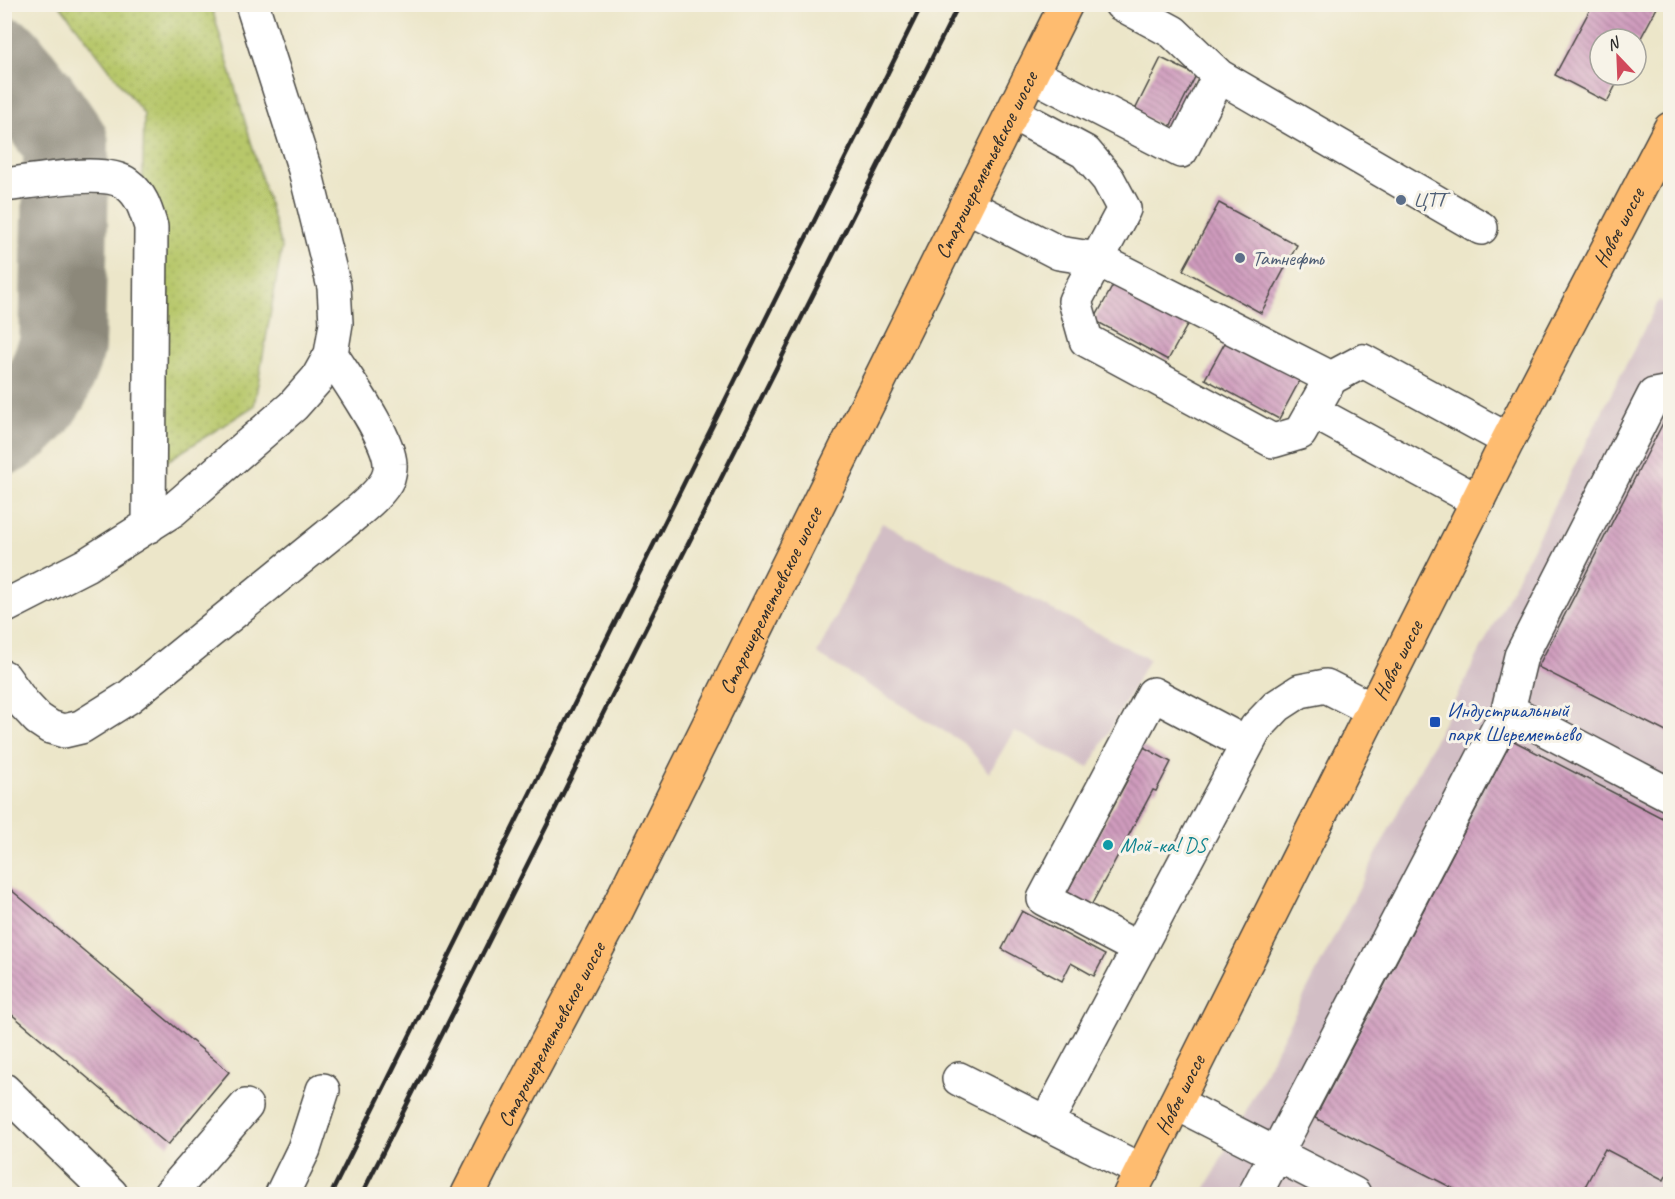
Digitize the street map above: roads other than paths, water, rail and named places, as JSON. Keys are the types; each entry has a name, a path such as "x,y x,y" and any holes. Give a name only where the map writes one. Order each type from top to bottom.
{"main road":[{"name":"Старошереметьевское шоссе","path":"468,1194 616,912 1066,4"},
{"name":"Новое шоссе","path":"1136,1183 1508,440 1671,129"},
{"path":"485,1194 501,1129"}],"lane":[{"path":"4,607 86,565 173,510 293,406 317,379 331,354 336,323 334,287 305,170 252,4"},
{"path":"1121,4 1173,32 1219,76 1481,228"},
{"path":"1031,74 1181,151 1219,76"},
{"path":"1012,113 1084,152 1108,179 1124,209 1075,300 1086,340 1274,441 1300,433 1331,378 1363,361 1508,440"},
{"path":"4,185 104,176 125,182 135,190 144,206 151,227 149,526"},
{"path":"966,205 1059,253 1097,259 1331,378"},
{"path":"4,677 22,702 38,719 50,727 64,731 81,727 129,697 373,498 388,479 391,464 379,432 331,354"},
{"path":"1256,1194 1508,711 1521,656 1654,395 1671,392"},
{"path":"1312,411 1478,501"},
{"path":"1046,1123 1256,728 1277,706 1300,691 1326,686 1372,710"},
{"path":"1139,949 1044,899 1049,889 1153,694 1247,744"},
{"path":"1508,711 1671,795"},
{"path":"959,1079 1046,1123 1136,1183"},
{"path":"4,1090 111,1194"},
{"path":"282,1194 304,1149 323,1090"},
{"path":"1176,1103 1354,1194"},
{"path":"170,1194 246,1106"}],"railway":[{"path":"331,1194 922,4"},
{"path":"362,1194 959,4"}],"place":[{"name":"ЦТТ","path":"1401,200"},
{"name":"Татнефть","path":"1240,258"},
{"name":"Индустриальный парк Шереметьево","path":"1435,722"},
{"name":"Мой-ка! DS","path":"1108,845"}]}
